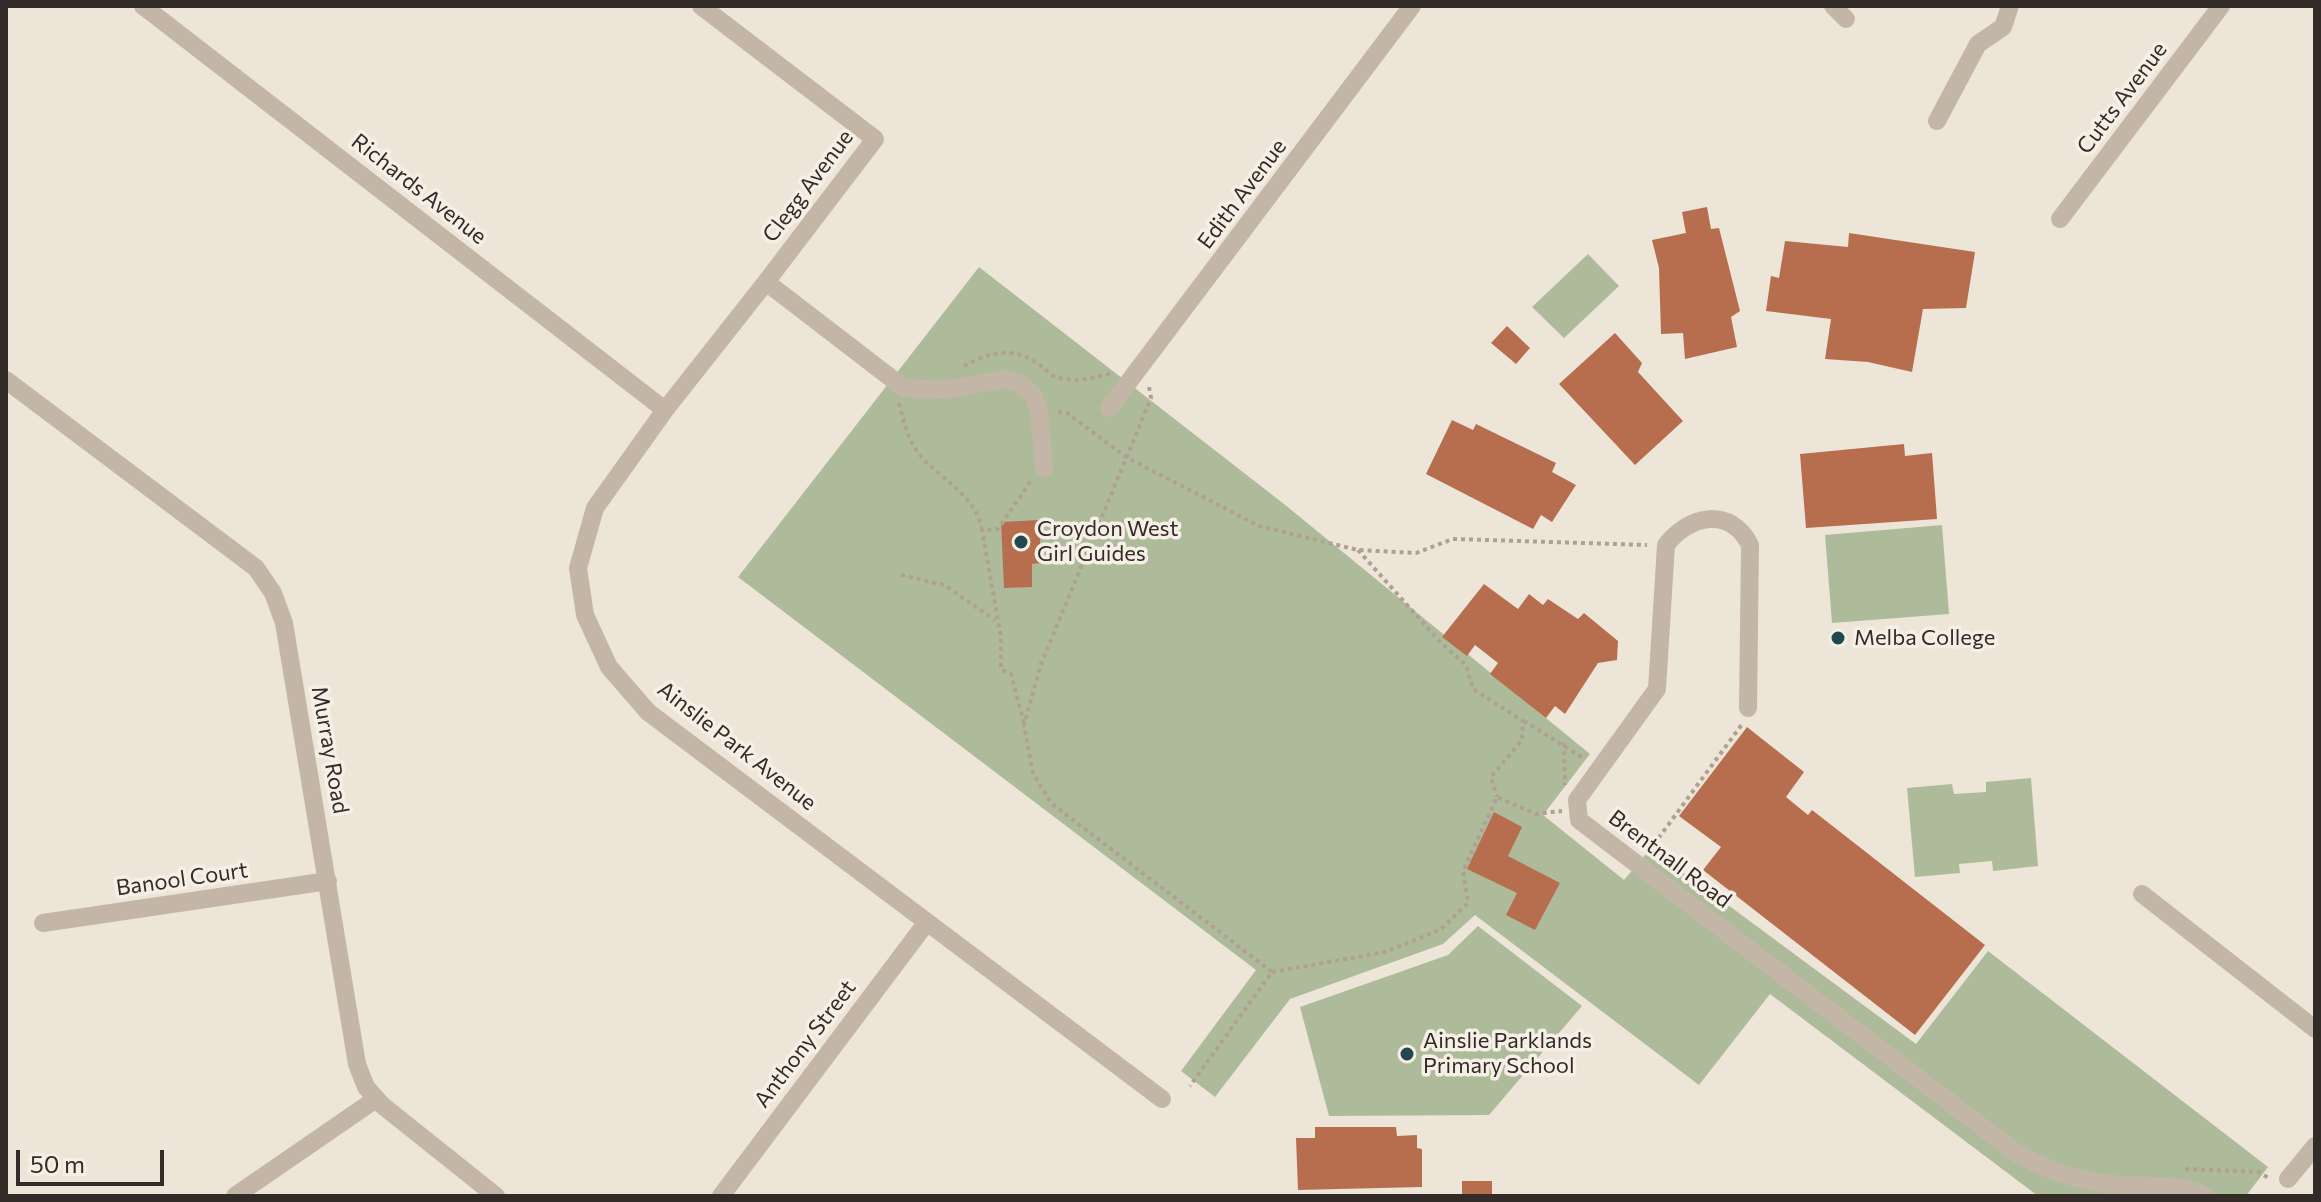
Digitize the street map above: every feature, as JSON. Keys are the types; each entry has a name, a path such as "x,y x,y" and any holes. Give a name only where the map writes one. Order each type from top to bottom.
{"street":[{"name":"Richards Avenue","path":"143,6 665,410"},
{"name":"Clegg Avenue","path":"701,6 875,139 766,282"},
{"name":"Edith Avenue","path":"1109,408 1146,364 1412,6"},
{"path":"1937,121 1978,44 2003,27 2010,6"},
{"name":"Cutts Avenue","path":"2060,219 2221,6"},
{"name":"Ainslie Park Avenue","path":"766,282 665,410 595,508 578,568 585,615 609,667 648,712 1162,1099"},
{"path":"766,282 904,388 945,390 1005,379 1021,384 1034,397 1039,412 1044,468"},
{"name":"Murray Road","path":"6,380 256,568 273,593 284,623 357,1064 376,1099 496,1196"},
{"path":"1666,545 1677,530 1702,519 1727,519 1742,530 1750,545 1748,708"},
{"name":"Brentnall Road","path":"1666,545 1657,689 1577,800 1565,808 2015,1152 2077,1180 2130,1191 2166,1185 2205,1196"},
{"name":"Banool Court","path":"43,923 328,881"},
{"path":"2142,894 2315,1029"},
{"name":"Anthony Street","path":"721,1196 927,922"},
{"path":"235,1196 376,1099"},
{"path":"2280,1180 2315,1146"}],"path":[{"path":"1024,725 1041,664 1151,398 1146,364"},
{"path":"1039,412 1067,413 1126,457 1259,526 1358,550 1416,553 1453,539 1666,545"},
{"path":"1044,468 1027,483 998,529 982,530 997,622 1001,669 1011,674 1033,773 1051,803 1272,972"},
{"path":"1358,550 1441,643 1466,665 1473,689 1564,743 1599,770"},
{"path":"901,575 944,585 997,622"},
{"path":"1638,866 1742,728 1748,708"},
{"path":"1190,1086 1272,972 1385,952 1440,930 1468,903 1463,871 1497,797 1491,777 1522,740 1523,721"},
{"path":"1564,743 1565,793"},
{"path":"1497,797 1536,814 1565,808"},
{"path":"2184,1169 2259,1172 2280,1180"}],"green space":[{"path":"1588,254 1619,286 1564,338 1532,307"},
{"path":"979,267 1284,504 1590,754 1543,815 1624,880 1651,848 1916,1044 1988,951 2268,1167 2246,1196 2038,1196 1770,994 1699,1085 1475,915 1443,944 1290,999 1215,1097 1181,1071 1256,970 738,577"},
{"path":"1942,525 1949,614 1832,623 1825,535"},
{"path":"2031,778 2038,866 1993,871 1992,861 1959,864 1960,873 1915,877 1907,788 1952,784 1954,794 1986,792 1986,782"},
{"path":"1478,926 1582,1006 1489,1115 1329,1116 1300,1007 1448,955"}],"building":[{"path":"1707,207 1711,229 1719,228 1740,311 1731,317 1737,347 1685,359 1683,333 1661,334 1659,268 1652,240 1686,233 1682,212"},
{"path":"1849,233 1975,252 1966,308 1923,309 1912,372 1868,362 1825,359 1831,319 1766,311 1771,276 1779,278 1785,241 1848,247"},
{"path":"1507,326 1530,348 1516,364 1491,343"},
{"path":"1615,333 1642,363 1638,372 1683,421 1635,465 1559,384"},
{"path":"1452,420 1473,430 1476,424 1556,463 1552,472 1576,485 1552,522 1541,515 1533,529 1426,474"},
{"path":"1904,444 1905,456 1932,453 1937,519 1806,528 1800,454"},
{"name":"Croydon West Girl Guides","path":"1039,520 1041,563 1032,564 1032,587 1004,588 1001,522"},
{"path":"1484,584 1518,609 1529,594 1543,605 1548,599 1578,619 1584,613 1618,641 1617,660 1598,663 1565,714 1555,706 1546,718 1490,674 1498,663 1475,645 1467,656 1442,637"},
{"path":"1747,727 1804,772 1786,797 1808,815 1812,810 1985,945 1915,1035 1703,870 1721,847 1679,816"},
{"path":"1494,812 1522,827 1508,856 1560,883 1535,930 1506,915 1517,893 1467,869"},
{"path":"1315,1127 1396,1127 1397,1136 1417,1135 1417,1148 1422,1149 1422,1187 1298,1190 1296,1138 1315,1138"},
{"path":"1462,1181 1492,1181 1492,1196 1462,1196"}],"place":[{"name":"Croydon West Girl Guides","path":"1021,542"},
{"name":"Melba College","path":"1838,638"},
{"name":"Ainslie Parklands Primary School","path":"1407,1054"}]}
